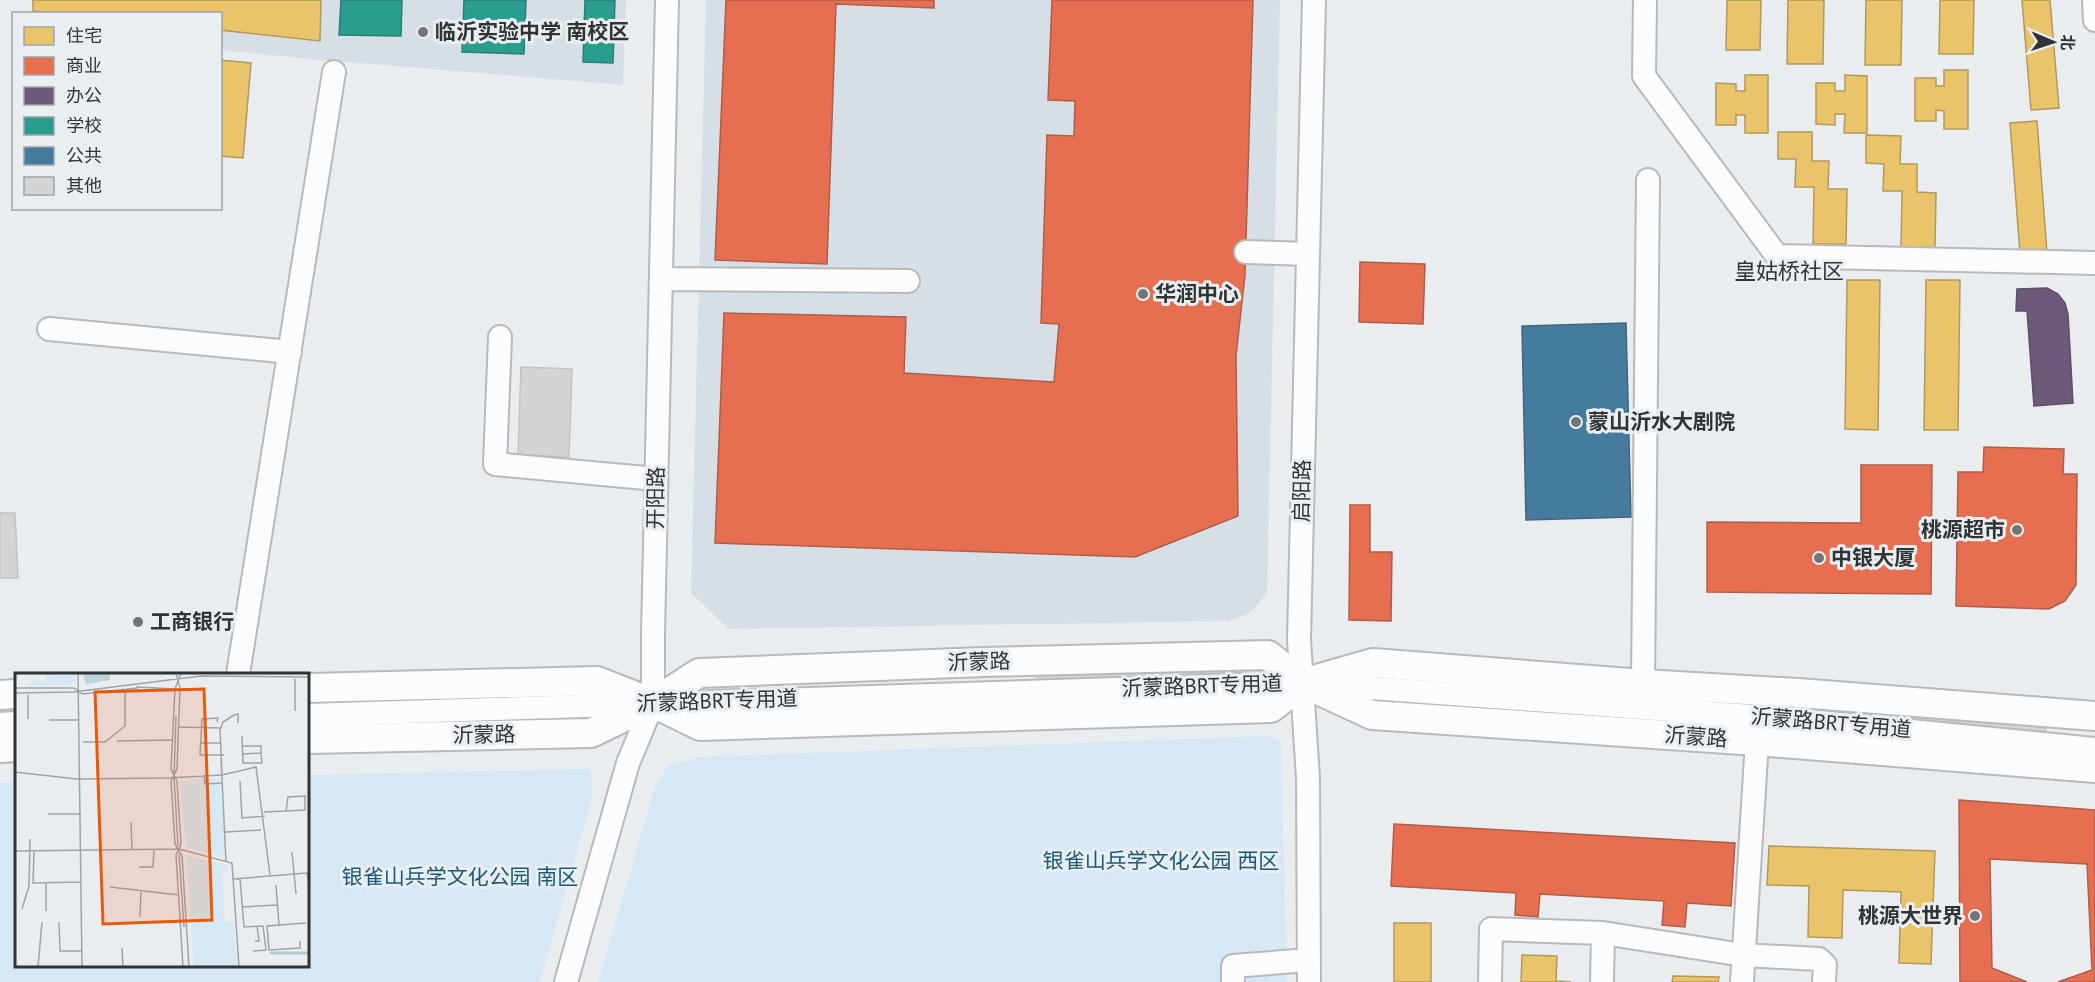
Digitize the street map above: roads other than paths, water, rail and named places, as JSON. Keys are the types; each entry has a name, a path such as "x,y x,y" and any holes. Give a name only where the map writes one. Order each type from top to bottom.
{"main road":[{"name":"沂蒙路","path":"309,739 591,733 653,703 699,673 983,662 1268,655 1303,683 1372,715 1757,741 2095,768"},
{"path":"309,688 597,681 653,703 700,726 1271,708 1303,683 1374,663 2095,716"},
{"path":"0,695 15,694"},
{"path":"0,748 15,747"}],"street":[{"name":"开阳路","path":"566,982 628,763 653,703 667,0"},
{"name":"启阳路","path":"1309,971 1308,778 1299,640 1314,0"},
{"path":"1645,0 1644,76 1777,256 2095,263"},
{"path":"2094,0 2095,20"},
{"path":"238,673 334,72"},
{"path":"1643,684 1648,180"},
{"path":"1246,252 1308,254"},
{"path":"661,279 908,281"},
{"path":"49,329 290,352"},
{"path":"500,337 495,464 656,479"},
{"name":"沂蒙路BRT专用道","path":"1303,683 1778,718 2095,749"},
{"name":"沂蒙路BRT专用道","path":"309,715 653,703"},
{"path":"0,724 15,723"},
{"path":"1742,982 1757,741"},
{"path":"1490,982 1491,928 1603,933 1743,955 1819,959 1825,965 1824,982"},
{"path":"1602,982 1603,933"},
{"path":"1233,982 1233,966 1309,971"}],"place":[{"name":"临沂实验中学 南校区","path":"423,32"},
{"name":"华润中心","path":"1143,294"},
{"name":"蒙山沂水大剧院","path":"1576,422"},
{"name":"桃源超市","path":"2017,530"},
{"name":"中银大厦","path":"1819,558"},
{"name":"工商银行","path":"138,622"},
{"name":"桃源大世界","path":"1975,916"}],"district":[{"name":"皇姑桥社区","path":"1789,271"}],"park label":[{"name":"银雀山兵学文化公园 西区","path":"1161,861"},
{"name":"银雀山兵学文化公园 南区","path":"460,877"}]}
